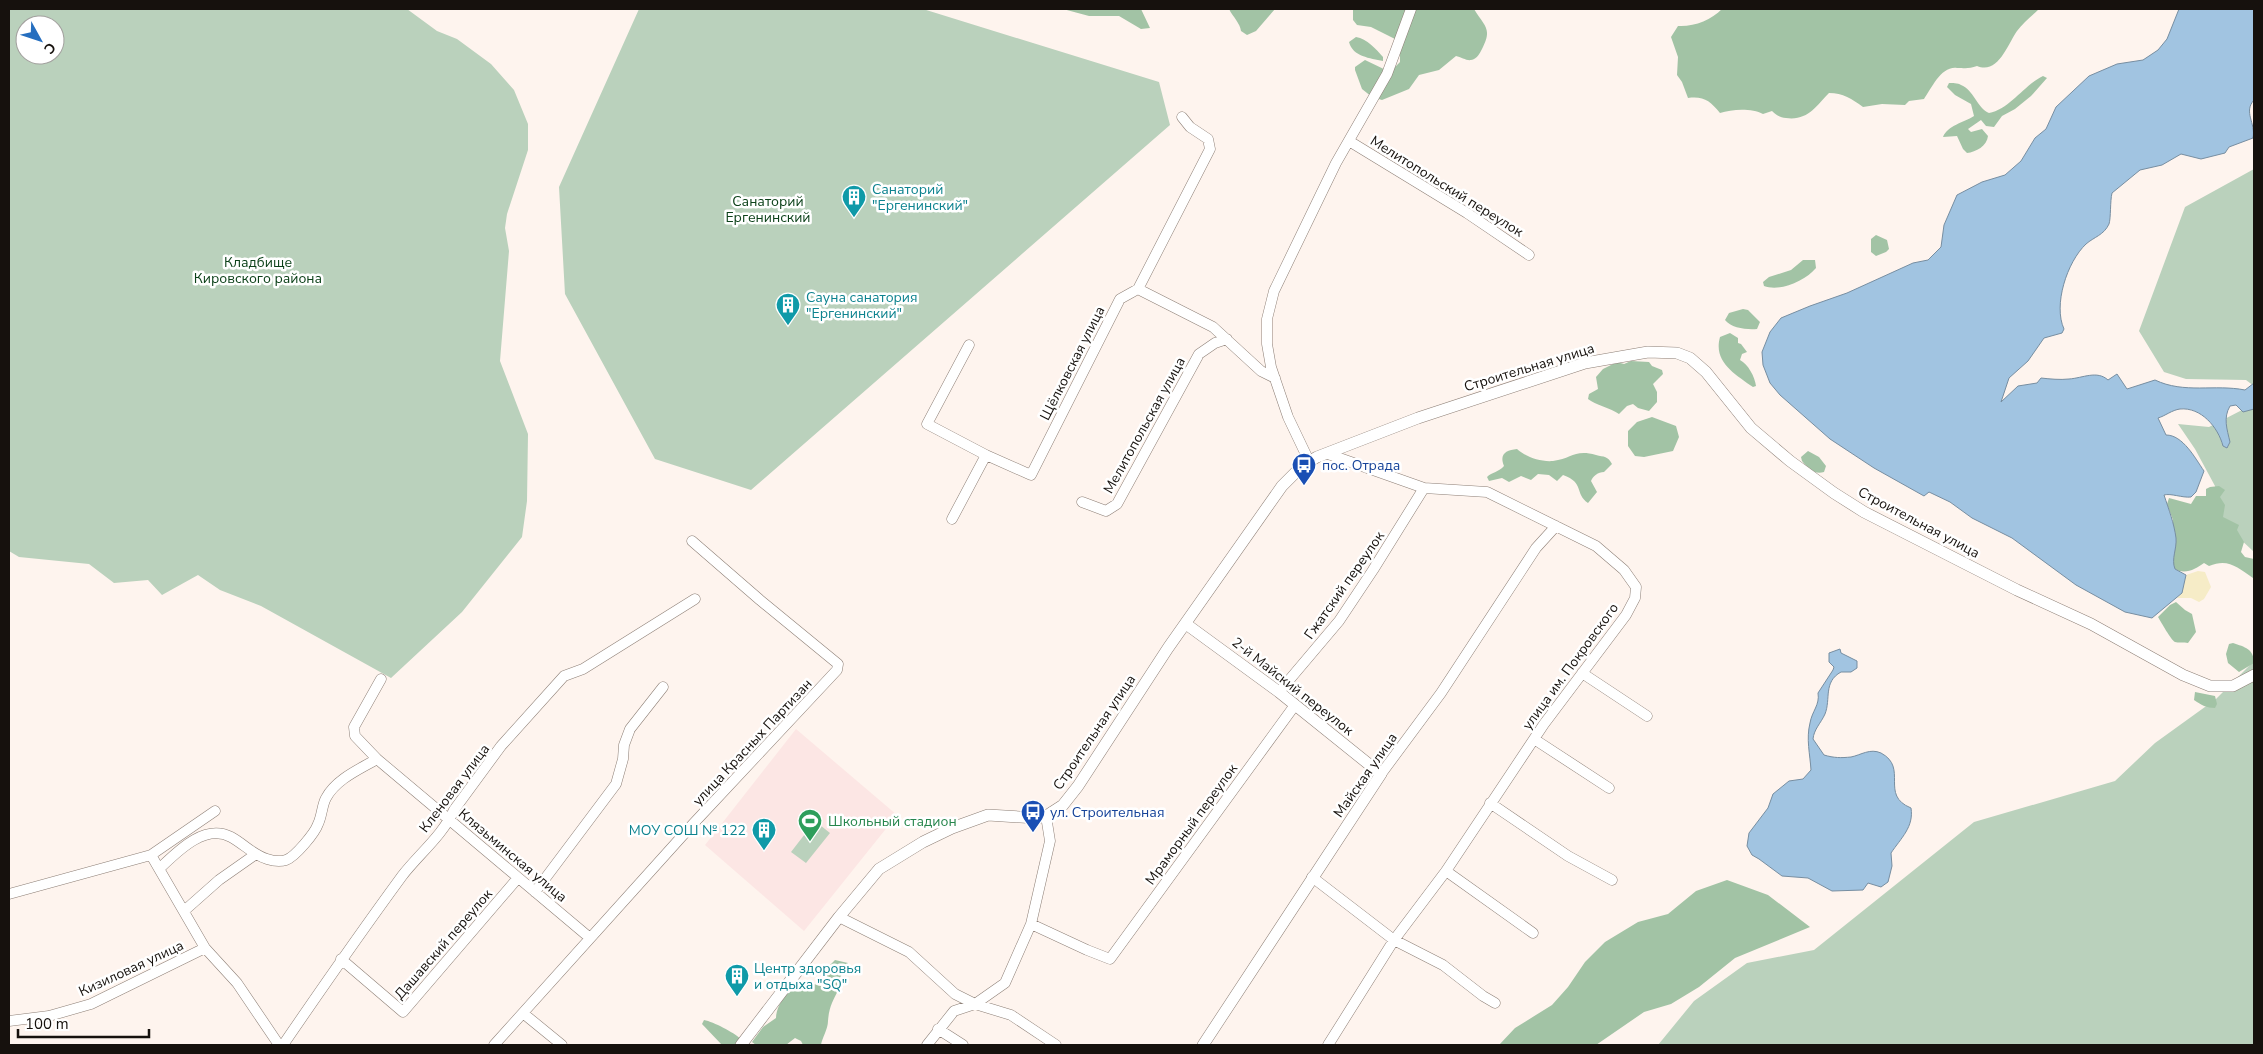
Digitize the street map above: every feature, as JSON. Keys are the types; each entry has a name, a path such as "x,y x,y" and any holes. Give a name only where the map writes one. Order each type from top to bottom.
{"street":[{"path":"1309,461 1288,417 1274,378 1267,344 1267,319 1274,291 1349,141 1387,74 1411,9"},
{"name":"Щёлковская улица","path":"986,455 1030,475 1120,299 1138,289 1210,149 1208,139 1190,127 1182,117"},
{"name":"Мелитопольский переулок","path":"1349,141 1467,213 1529,255"},
{"path":"1138,289 1213,327 1260,371 1274,378"},
{"name":"Мелитопольская улица","path":"1082,502 1106,511 1117,504 1199,354 1215,343 1227,339"},
{"path":"952,519 986,455 927,424 969,345"},
{"name":"Строительная улица","path":"1046,816 1063,805 1078,786 1168,648 1282,486 1309,461 1418,418 1585,363 1648,352 1678,353 1690,358 1706,372 1751,428 1790,461 1834,494 1886,524 2017,590 2091,624 2183,675 2210,686 2233,686 2254,675"},
{"name":"улица им. Покровского","path":"1328,454 1424,488 1487,492 1596,546 1624,570 1636,586 1634,598 1626,615 1534,739 1446,871 1394,940 1328,1045"},
{"name":"Гжатский переулок","path":"1280,692 1338,621 1373,570 1424,488"},
{"name":"Майская улица","path":"1203,1045 1381,774 1441,693 1536,548 1556,526"},
{"name":"улица Красных Партизан","path":"494,1045 837,670 838,664 692,541"},
{"name":"Кленовая улица","path":"283,1045 341,959 412,864 449,820 454,810 501,746 564,676 583,669 695,599"},
{"name":"2-й Майский переулок","path":"1186,624 1280,692 1381,774"},
{"path":"1582,672 1647,716"},
{"name":"Клязьминская улица","path":"381,679 354,727 355,736 377,759 590,938"},
{"path":"535,892 616,784 623,759 624,745 630,729 663,687"},
{"name":"Мраморный переулок","path":"1031,924 1110,959 1295,705"},
{"path":"1534,739 1609,788"},
{"path":"159,869 182,849 204,835 230,836 256,854 283,862 291,858 318,825 325,799 333,788 358,769 377,759"},
{"path":"1490,803 1568,856 1612,880"},
{"path":"9,894 151,855 215,810"},
{"path":"741,1045 839,916 880,869 923,842 952,828 988,815 1036,818 1046,816 1050,841 1031,924 1005,983 975,1004 954,1011 927,1045"},
{"path":"184,912 219,880 256,854"},
{"path":"151,855 206,948 237,983 279,1045"},
{"path":"1446,871 1534,933"},
{"path":"1312,877 1394,940 1443,965 1495,1002"},
{"name":"Дашавский переулок","path":"341,959 403,1012 517,878"},
{"path":"839,916 909,952 955,994 975,1004 1011,1015 1056,1045"},
{"name":"Кизиловая улица","path":"9,1021 49,1016 91,1004 206,948"},
{"path":"524,1014 562,1045"},
{"path":"938,1029 963,1045"}],"shaded area":[{"path":"796,729 897,815 804,931 705,845"}],"green space":[{"name":"Кладбище Кировского района","path":"9,9 407,9 437,31 457,39 491,64 514,90 528,124 528,150 507,214 505,228 509,251 500,361 528,434 527,501 522,537 462,612 391,678 261,606 220,590 198,575 162,595 148,580 114,583 89,564 19,557 9,551"},
{"name":"Санаторий Ергенинский","path":"639,9 923,9 1159,82 1170,125 751,490 655,459 565,294 559,187"},
{"path":"1063,9 1141,9 1150,28 1141,29 1119,16 1089,16"},
{"path":"1229,9 1275,9 1256,31 1247,35 1241,31"},
{"path":"1353,9 1407,9 1395,39 1371,27 1357,25 1353,20"},
{"path":"1415,9 1474,9 1487,32 1482,49 1478,56 1473,59 1468,60 1456,56 1439,70 1419,75 1409,89 1382,100 1372,97 1362,89 1355,67 1365,60 1390,72 1400,62 1400,48"},
{"path":"1722,9 2039,9 2017,31 1997,62 1984,68 1977,66 1946,70 1924,99 1909,101 1905,105 1882,104 1863,107 1847,97 1829,93 1806,115 1786,118 1780,117 1772,111 1763,114 1742,110 1720,113 1706,100 1688,98 1677,75 1678,57 1671,37 1678,26 1702,22"},
{"path":"1356,37 1371,45 1383,57 1383,61 1368,58 1354,51 1349,42"},
{"path":"2043,76 2047,78 2031,96 2015,109 2002,116 1994,127 1986,126 1981,120 1968,129 1971,132 1982,129 1988,136 1986,143 1977,150 1967,153 1957,136 1943,137 1952,127 1974,116 1971,104 1955,95 1947,87 1949,83 1958,84 1969,90 1982,108 1989,113 2004,107"},
{"path":"2254,169 2254,386 2246,380 2186,379 2164,372 2139,331 2185,207"},
{"path":"1876,235 1887,240 1889,249 1876,256 1871,252 1871,239"},
{"path":"1803,260 1815,260 1816,268 1792,284 1777,288 1764,286 1763,282 1769,277 1791,270"},
{"path":"1743,309 1748,310 1760,322 1757,329 1740,328 1731,325 1725,320 1729,313"},
{"path":"1730,333 1738,338 1738,343 1747,352 1742,354 1740,360 1751,371 1756,386 1753,387 1733,372 1720,354 1720,337"},
{"path":"1631,361 1649,362 1652,366 1662,370 1663,374 1653,384 1657,392 1657,402 1649,411 1638,408 1633,404 1627,406 1619,414 1588,399 1589,394 1598,389 1596,377 1603,369 1617,362 1624,364"},
{"path":"2254,401 2254,552 2237,536 2218,524 2215,486 2195,449 2178,424 2209,427 2244,409"},
{"path":"1652,417 1676,426 1679,437 1673,451 1644,457 1635,456 1628,446 1628,431 1637,422"},
{"path":"1517,449 1529,457 1543,461 1559,460 1573,455 1589,453 1606,457 1612,464 1604,472 1594,476 1592,479 1591,481 1597,492 1588,503 1581,496 1574,481 1563,475 1557,481 1549,475 1538,474 1531,480 1521,476 1509,482 1502,478 1489,481 1487,477 1504,466 1502,458 1505,453"},
{"path":"1808,451 1819,457 1826,466 1824,472 1814,472 1802,461 1801,457"},
{"path":"2219,486 2225,490 2220,497 2225,505 2223,517 2239,525 2237,530 2244,542 2241,552 2245,557 2254,559 2253,578 2237,567 2227,563 2209,566 2204,563 2194,569 2179,571 2175,569 2172,563 2173,520 2167,504 2169,498 2191,504 2196,496 2206,496 2206,489"},
{"path":"2176,602 2192,614 2196,632 2188,643 2173,641 2158,617 2170,605"},
{"path":"2233,643 2248,649 2254,658 2254,663 2239,672 2228,663 2226,654 2229,644"},
{"path":"2254,661 2254,1045 1658,1045 1694,1001 1747,963 1814,950 1974,822 2115,781 2155,743 2216,699"},
{"path":"2195,692 2215,696 2217,704 2215,708 2204,706 2194,700"},
{"name":"Школьный стадион","path":"815,821 830,833 806,863 791,852"},
{"path":"1727,880 1768,895 1810,927 1735,958 1699,987 1671,1004 1644,1012 1596,1045 1499,1045 1515,1028 1552,1005 1568,987 1585,962 1605,942 1638,922 1668,914 1696,891"},
{"path":"835,960 848,963 837,983 840,987 830,1008 827,1027 821,1045 803,1045 801,1041 795,1038 786,1045 756,1045 752,1042 763,1027 776,1018 781,1002 793,989 809,984 825,988 830,982 826,974 828,967"},
{"path":"704,1020 738,1036 741,1039 740,1045 722,1045 702,1024"}],"sand":[{"path":"2198,571 2205,572 2211,587 2204,599 2199,602 2191,598 2177,598 2182,593 2186,575"}],"water":[{"path":"2179,9 2254,9 2254,100 2250,109 2253,138 2229,147 2225,153 2201,159 2181,154 2162,165 2140,170 2112,193 2109,224 2099,236 2086,244 2079,252 2068,272 2061,296 2061,319 2064,329 2062,333 2044,338 2028,361 2009,378 2001,402 2018,386 2037,383 2041,378 2066,379 2099,375 2108,380 2117,374 2127,389 2155,380 2177,387 2234,388 2245,390 2254,383 2254,409 2243,412 2236,405 2230,406 2228,410 2226,424 2230,442 2227,448 2223,446 2213,425 2195,411 2180,409 2158,418 2166,435 2172,436 2183,443 2204,471 2196,492 2191,497 2164,495 2176,538 2175,569 2186,575 2182,593 2152,618 2125,612 2076,585 2012,538 1972,518 1950,502 1929,492 1924,496 1874,468 1830,439 1780,395 1770,383 1763,365 1762,352 1770,332 1781,318 1847,293 1913,263 1928,260 1941,247 1944,225 1957,195 1982,182 2005,175 2021,161 2035,138 2046,129 2056,107 2089,76 2117,64 2143,60 2158,50 2167,39"},
{"path":"1840,649 1841,653 1857,661 1857,668 1851,672 1841,672 1835,676 1830,686 1825,714 1816,729 1813,739 1824,755 1838,758 1851,757 1873,751 1881,753 1889,759 1893,766 1897,796 1902,803 1911,808 1911,821 1906,832 1891,853 1892,866 1888,882 1881,887 1868,883 1863,890 1832,891 1808,878 1782,876 1752,855 1747,846 1749,833 1768,808 1773,794 1789,781 1803,779 1811,770 1808,741 1811,719 1818,701 1818,693 1834,667 1829,662 1829,653"}],"place":[{"name":"Санаторий \"Ергенинский\"","path":"854,218"},
{"name":"Сауна санатория \"Ергенинский\"","path":"788,326"},
{"name":"пос. Отрада","path":"1304,486"},
{"name":"ул. Строительная","path":"1033,833"},
{"name":"Школьный стадион","path":"810,842"},
{"name":"МОУ СОШ № 122","path":"764,851"},
{"name":"Центр здоровья и отдыха \"SQ\"","path":"737,997"}]}
